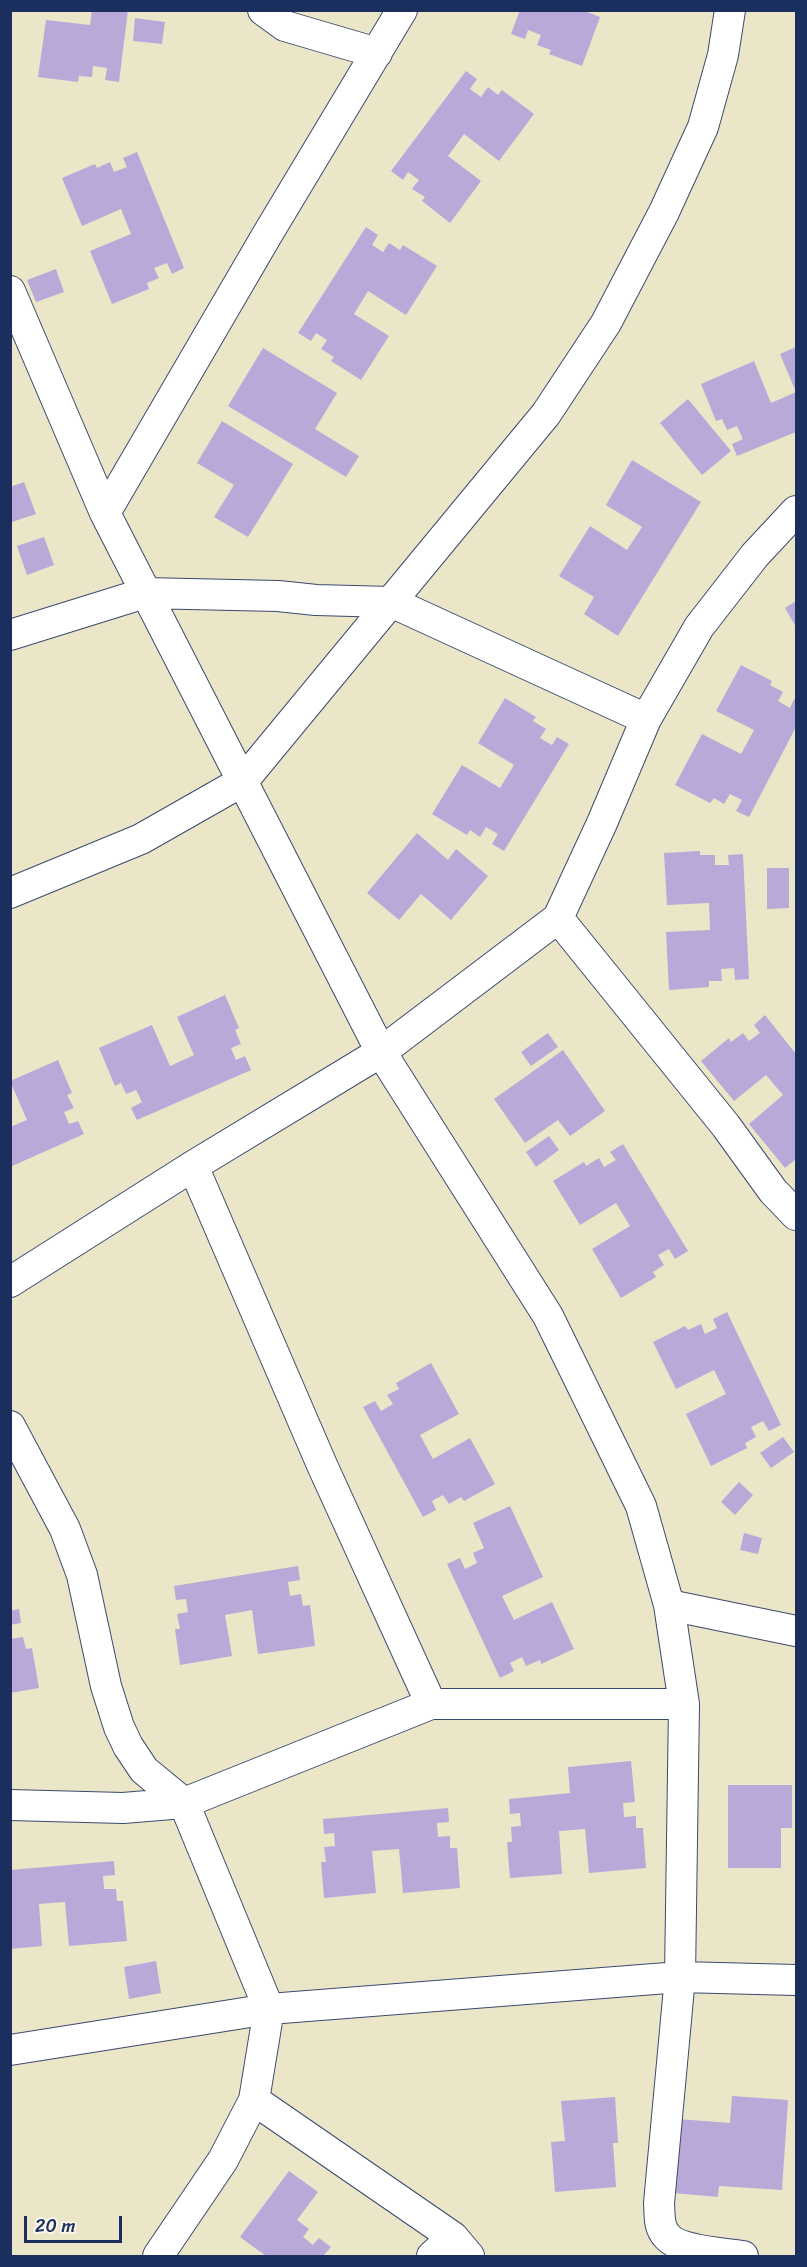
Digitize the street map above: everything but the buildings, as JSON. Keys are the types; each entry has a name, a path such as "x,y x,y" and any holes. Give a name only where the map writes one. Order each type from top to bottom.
{"street":[{"path":"262,10 285,27 377,53"},
{"path":"105,513 402,10"},
{"path":"10,893 141,838 243,781 546,414 606,323 664,212 703,127 723,55 730,10"},
{"path":"10,291 105,513 381,1052 548,1316 641,1506 669,1605 684,1704 680,1977 659,2203 660,2224 666,2236 677,2245 742,2256"},
{"path":"10,1282 193,1166 381,1052 558,918 602,823 646,719 699,627 755,555 796,511"},
{"path":"10,635 145,593 278,596 316,600 391,602 646,719"},
{"path":"558,918 726,1126 773,1191 796,1215"},
{"path":"193,1166 322,1465 430,1704"},
{"path":"10,1426 65,1529 82,1575 105,1686 119,1727 144,1770 184,1803 269,2008 254,2100 223,2160 158,2256"},
{"path":"669,1605 796,1631"},
{"path":"10,1804 123,1808 184,1803 430,1704 684,1704"},
{"path":"10,2050 269,2008 680,1977 796,1980"},
{"path":"254,2100 451,2250"}]}
